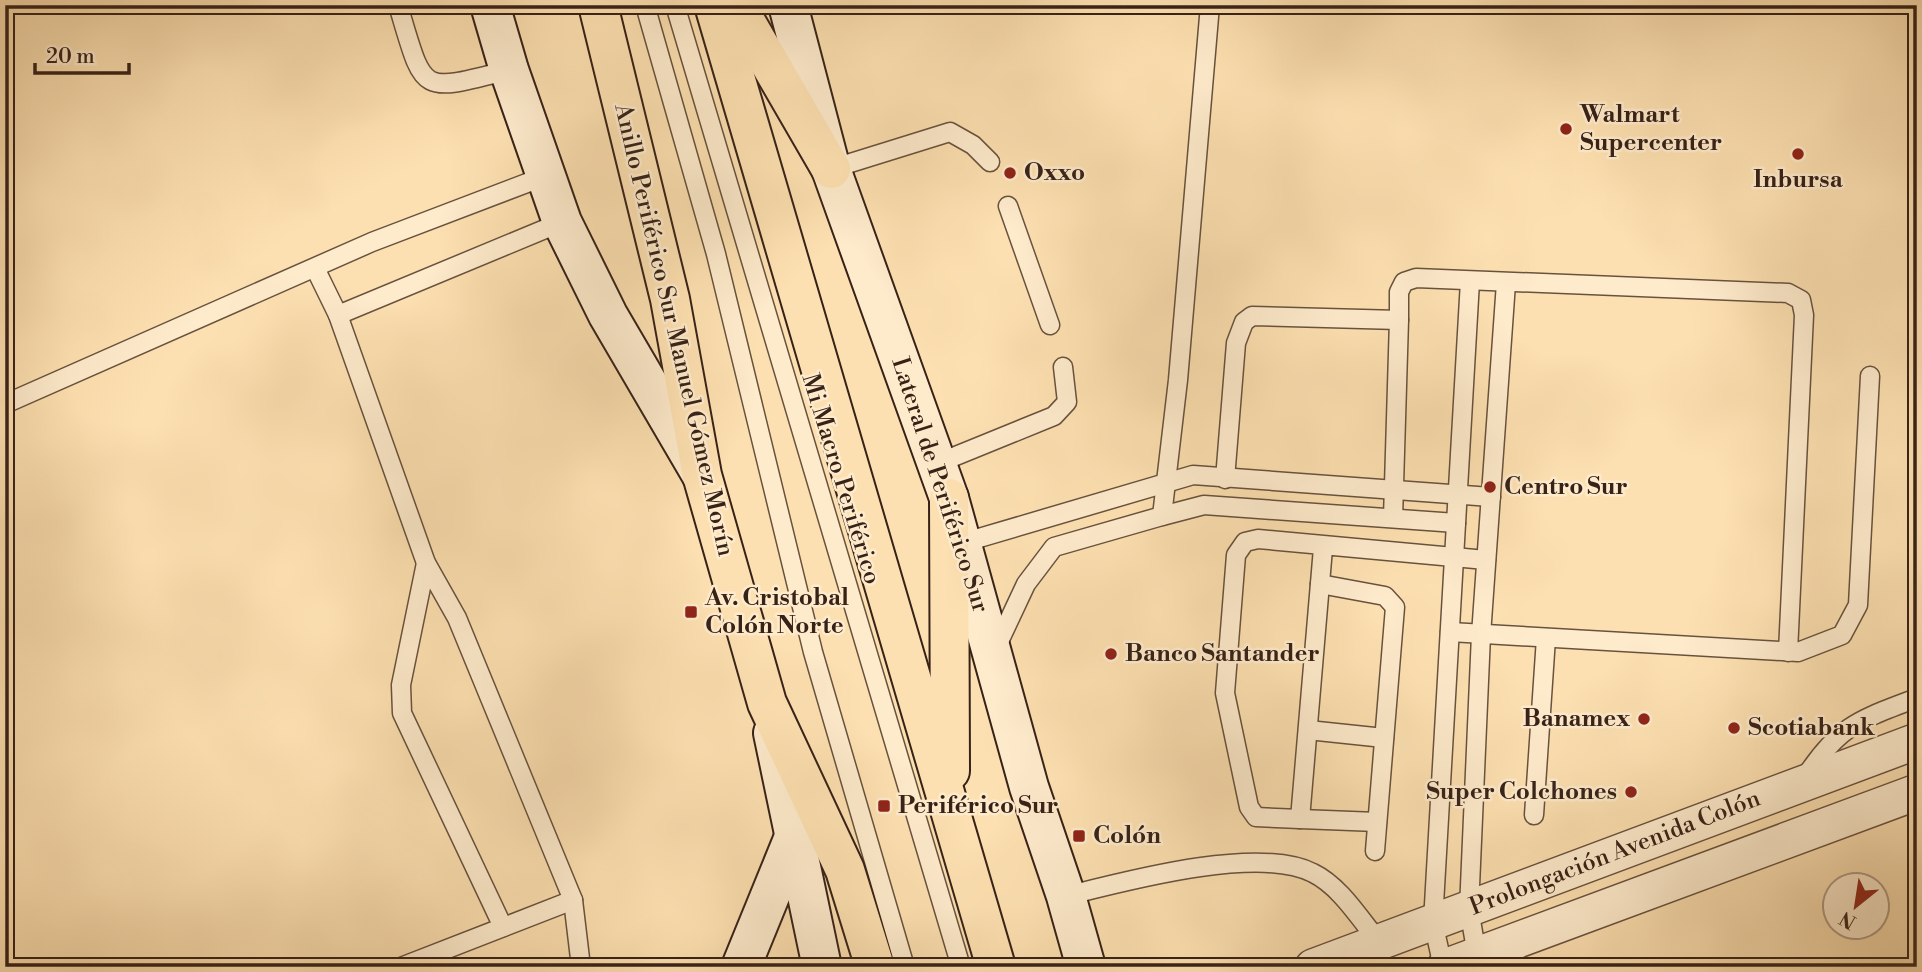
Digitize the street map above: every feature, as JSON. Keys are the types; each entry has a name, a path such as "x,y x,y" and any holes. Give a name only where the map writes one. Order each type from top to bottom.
{"highway":[{"name":"Anillo Periférico Sur Manuel Gómez Morín","path":"598,5 670,299 702,475 767,703 845,870 875,967"},
{"path":"714,5 996,967"},
{"path":"736,5 831,169"},
{"path":"942,481 951,819"}],"street":[{"path":"491,5 509,70 548,175 562,222 608,315 702,475"},
{"name":"Lateral de Periférico Sur","path":"788,5 831,169 962,543 1029,787 1066,896 1086,967"},
{"path":"767,703 822,967"},
{"name":"Prolongación Avenida Colón","path":"1313,967 1917,741"},
{"name":"Prolongación Avenida Colón","path":"1455,963 1917,792"},
{"path":"741,967 794,837"}],"lane":[{"path":"398,5 417,70 432,83 448,86 509,70"},
{"path":"645,5 716,254 814,652 905,967"},
{"name":"Mi Macro Periférico","path":"675,5 961,967"},
{"path":"1162,516 1178,380 1210,5"},
{"path":"831,169 950,132 973,145 990,162"},
{"path":"5,404 372,242 548,175"},
{"path":"1008,206 1050,326"},
{"path":"338,315 562,222"},
{"path":"315,268 338,315 426,563 457,618 573,900 581,967"},
{"path":"1393,518 1399,292 1404,282 1416,278 1788,293 1801,300 1804,315 1788,652"},
{"path":"1455,963 1433,922 1470,281"},
{"path":"1455,963 1469,909 1480,635 1506,283"},
{"path":"1225,479 1236,343 1244,322 1252,316 1399,320"},
{"path":"942,481 1054,415 1067,402 1063,367"},
{"path":"1450,632 1788,652 1798,652 1842,635 1858,605 1870,376"},
{"path":"962,543 1193,475 1491,496"},
{"path":"993,653 1026,584 1054,547 1162,516 1204,506 1456,523"},
{"path":"1377,822 1256,817 1250,807 1225,693 1236,555 1245,542 1258,540 1324,548 1486,560"},
{"path":"1300,819 1324,548"},
{"path":"426,563 401,685 402,713 503,927"},
{"path":"1320,584 1385,596 1395,607 1375,851"},
{"path":"1534,815 1546,638"},
{"path":"1802,782 1823,750 1856,721 1917,698"},
{"path":"1308,730 1384,738"},
{"path":"1066,896 1236,863 1285,862 1315,873 1340,896 1379,942"},
{"path":"401,967 573,900"}],"place":[{"name":"Walmart Supercenter","path":"1566,129"},
{"name":"Inbursa","path":"1798,154"},
{"name":"Oxxo","path":"1010,173"},
{"name":"Centro Sur","path":"1490,487"},
{"name":"Av. Cristobal Colón Norte","path":"691,612"},
{"name":"Banco Santander","path":"1111,654"},
{"name":"Banamex","path":"1644,719"},
{"name":"Scotiabank","path":"1734,728"},
{"name":"Super Colchones","path":"1631,792"},
{"name":"Periférico Sur","path":"884,806"},
{"name":"Colón","path":"1079,836"}]}
